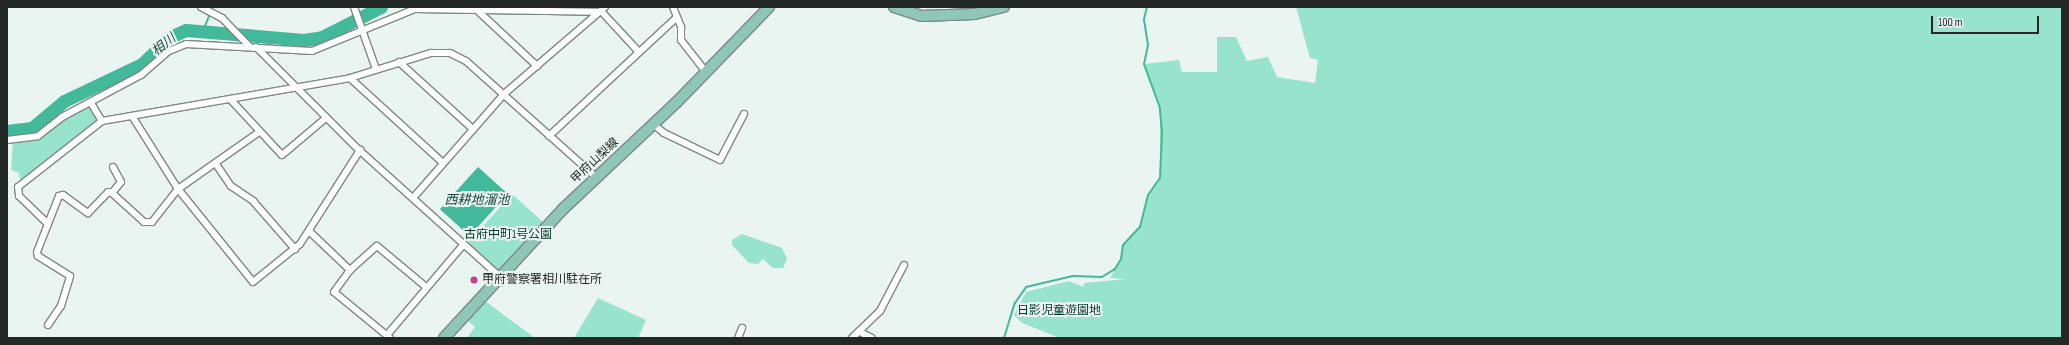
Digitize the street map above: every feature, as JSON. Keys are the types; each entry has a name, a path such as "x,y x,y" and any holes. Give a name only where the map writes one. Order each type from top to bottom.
{"main road":[{"name":"甲府山梨線","path":"444,338 500,277 597,178 706,72 769,7"},
{"path":"894,7 922,16 975,14 1004,7"}],"street":[{"path":"201,7 231,26 360,150 500,277"},
{"path":"673,7 676,18 681,27 681,40 706,72"},
{"path":"355,9 363,28 376,69"},
{"path":"7,140 38,136 62,117 91,103 141,75 180,45 217,43 312,51 363,28 415,9 478,11 601,10 639,52"},
{"path":"413,198 504,94 601,10"},
{"path":"478,11 536,66"},
{"path":"549,136 676,18"},
{"path":"48,224 19,196 18,187 102,121 350,78 431,53 450,53 466,61 597,178"},
{"path":"399,62 473,129"},
{"path":"350,78 443,163"},
{"path":"230,99 259,132 282,155 326,118"},
{"path":"91,103 102,121"},
{"path":"653,124 664,134 720,160 744,114"},
{"path":"132,116 178,189 253,282 295,249 309,231 360,150"},
{"path":"48,324 61,306 70,276 38,256 37,252 61,195 88,213 108,192 112,193 144,222 152,222 178,189 216,164 259,132"},
{"path":"216,164 231,186 253,201 295,249"},
{"path":"112,193 121,182 113,167"},
{"path":"309,231 350,270"},
{"path":"426,287 377,246 350,270 334,292 388,337 426,287 464,244"},
{"path":"852,338 860,332 880,311 904,265"},
{"path":"738,338 742,328"},
{"path":"860,332 872,338"}],"green space":[{"name":"日影児童遊園地","path":"1296,7 2062,7 2062,338 1060,338 1022,323 1014,315 1026,292 1069,281 1084,287 1084,283 1126,279 1110,278 1121,259 1123,245 1140,227 1148,195 1160,178 1160,108 1144,64 1179,60 1182,72 1217,72 1217,37 1236,37 1247,61 1268,57 1277,77 1315,83 1318,60 1310,58"},
{"path":"91,103 102,121 21,185 19,173 11,170 13,140 38,136"},
{"name":"古府中町1号公園","path":"512,194 547,225 501,277 466,245"},
{"path":"742,234 782,248 787,259 783,268 773,268 763,259 758,264 749,263 732,245 732,240"},
{"path":"481,298 535,338 467,338 475,327 464,317"},
{"path":"598,298 646,320 638,338 574,338"}],"water":[{"name":"西耕地溜池","path":"478,167 508,194 470,236 440,209"}],"waterway":[{"name":"相川","path":"7,131 32,128 64,101 142,64 170,37 186,30 304,40 322,37 381,7"},
{"path":"1004,338 1015,303 1026,287 1073,276 1102,277 1115,269 1121,259 1123,245 1140,227 1148,195 1160,178 1162,133 1160,108 1144,64 1148,45 1144,19 1147,7"},
{"path":"203,31 210,14"}],"place":[{"name":"甲府警察署相川駐在所","path":"474,280"}]}
